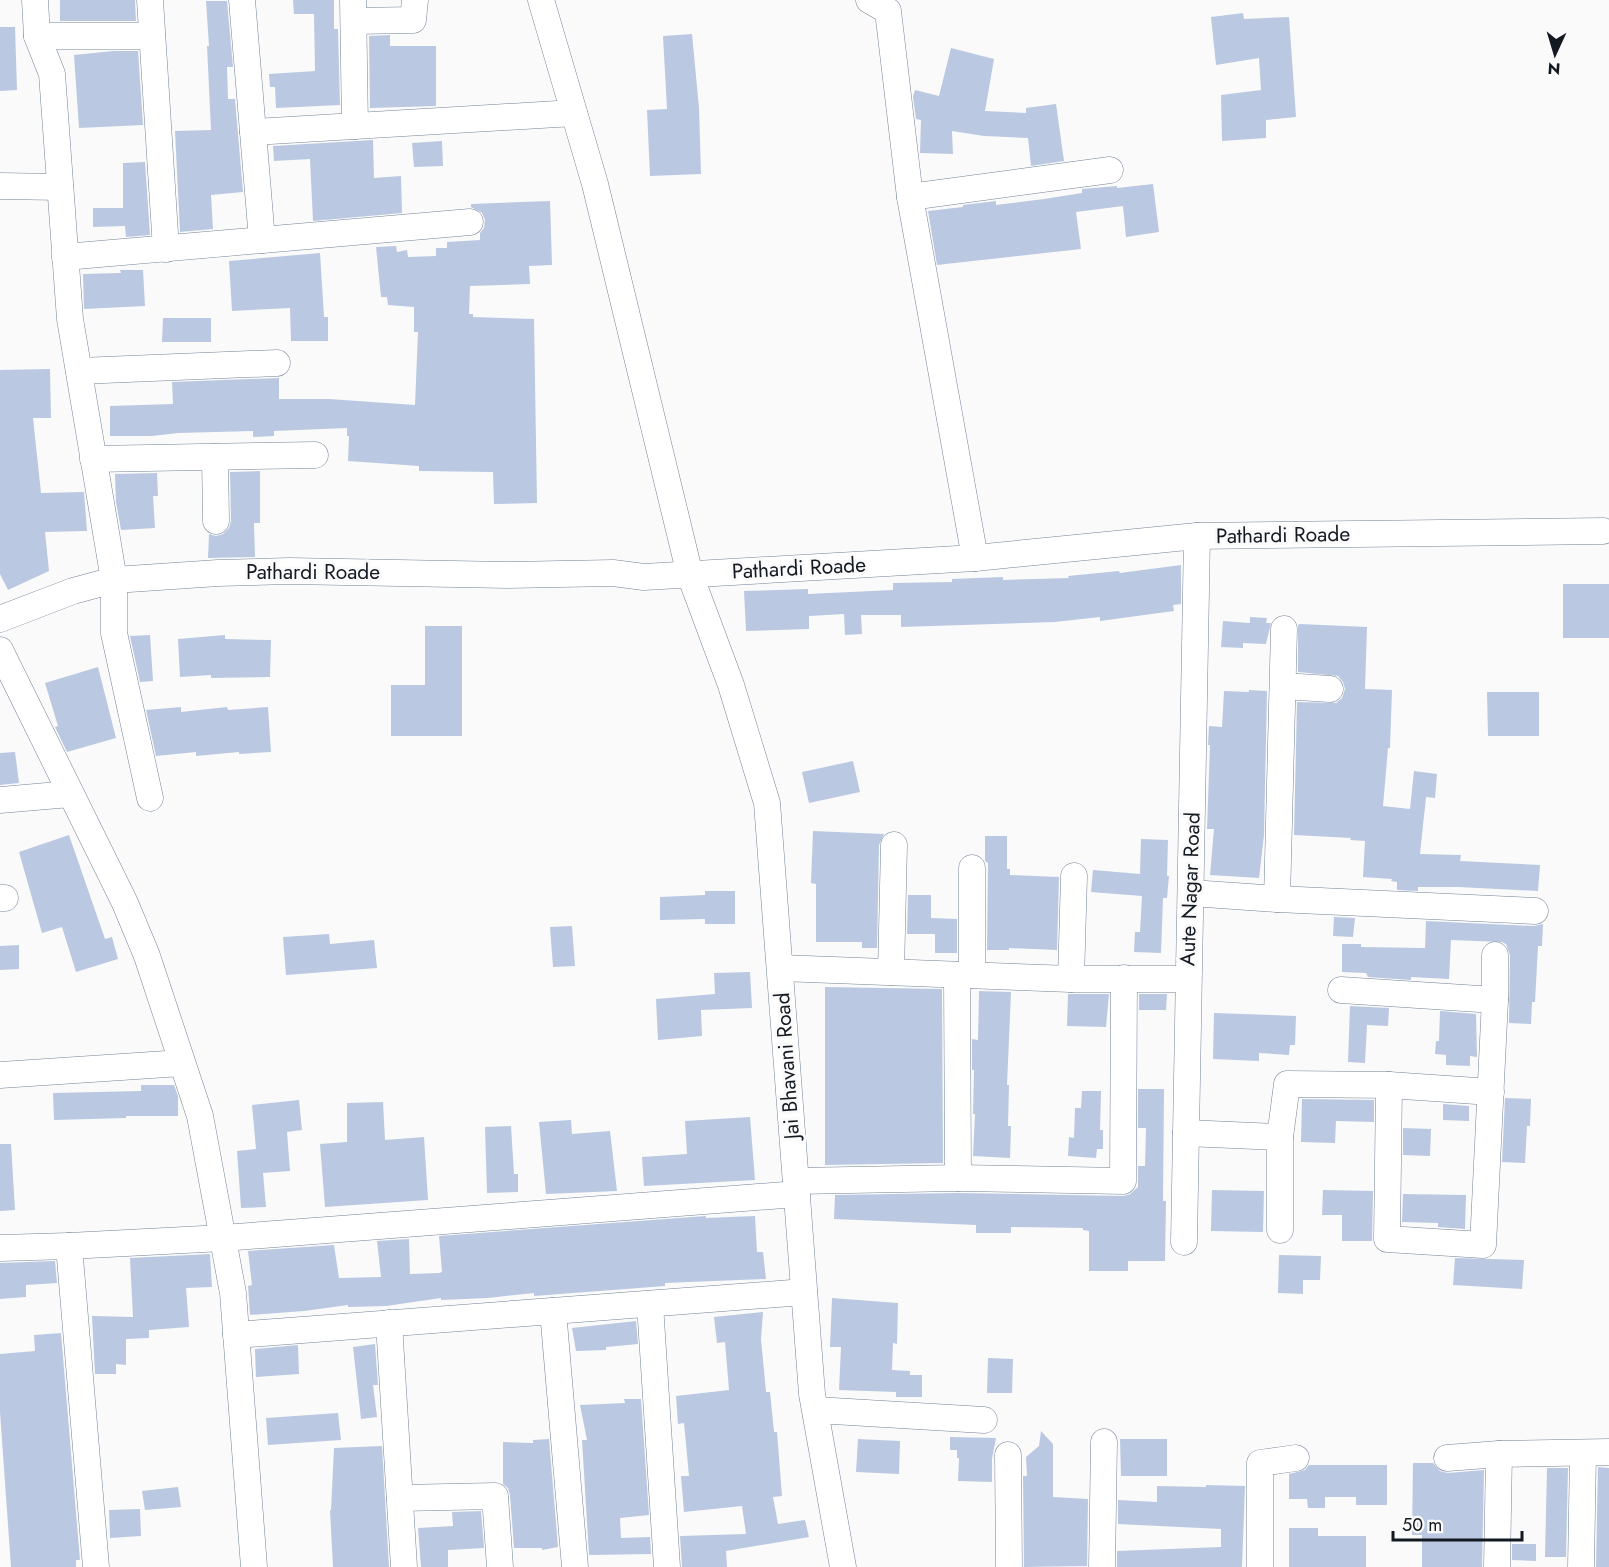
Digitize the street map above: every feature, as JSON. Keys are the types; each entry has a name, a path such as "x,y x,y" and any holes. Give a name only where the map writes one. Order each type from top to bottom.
{"street":[{"path":"35,0 37,36 52,74 70,319 114,589 114,633 150,798"},
{"path":"150,0 166,249"},
{"path":"242,0 262,240"},
{"path":"355,126 354,11 413,20 415,0"},
{"name":"Jai Bhavani Road","path":"541,0 595,184 690,575 731,685 767,803 812,1394 843,1567"},
{"path":"870,0 888,11 910,197 975,558"},
{"path":"37,36 152,36"},
{"path":"253,132 574,113"},
{"path":"910,197 1110,170"},
{"path":"0,186 60,187"},
{"path":"65,257 470,222"},
{"path":"79,371 277,363"},
{"path":"93,459 315,456"},
{"path":"215,457 216,521"},
{"name":"Pathardi Roade","path":"0,619 73,591 289,571 507,575 613,573 644,577 975,558 1197,536 1603,531"},
{"name":"Aute Nagar Road","path":"1184,1242 1197,536"},
{"path":"0,639 88,603 114,589"},
{"path":"1277,899 1284,629"},
{"path":"0,650 125,903 147,957 200,1116 233,1293 254,1567"},
{"path":"1283,686 1330,689"},
{"path":"0,800 70,794"},
{"path":"891,972 894,845"},
{"path":"958,1178 965,975 972,868"},
{"path":"1071,979 1074,876"},
{"path":"1191,893 1535,911"},
{"path":"1389,1085 1387,1239 1483,1245 1495,1000 1495,955"},
{"path":"780,968 1071,979 1188,979"},
{"path":"0,1248 223,1238 796,1188 958,1178 1123,1181 1124,978"},
{"path":"1341,990 1495,1000"},
{"path":"0,1075 182,1063"},
{"path":"1280,1230 1280,1137 1287,1084 1389,1085 1491,1092"},
{"path":"1186,1133 1280,1137"},
{"path":"69,1246 96,1567"},
{"path":"236,1335 804,1292"},
{"path":"650,1304 667,1567"},
{"path":"553,1311 575,1567"},
{"path":"389,1323 404,1567"},
{"path":"816,1410 984,1420"},
{"path":"1102,1567 1104,1442"},
{"path":"1447,1458 1499,1454 1609,1452"},
{"path":"1581,1567 1583,1453"},
{"path":"1497,1567 1499,1454"},
{"path":"1008,1455 1009,1567"},
{"path":"1260,1567 1260,1463 1296,1458"},
{"path":"400,1498 495,1496 500,1567"}],"building":[{"path":"60,0 135,0 136,21 60,21"},
{"path":"293,0 334,0 334,29 338,29 340,105 276,108 275,87 270,87 269,74 315,71 314,14 294,14"},
{"path":"206,1 227,1 233,67 227,67 228,99 235,99 243,192 211,195 213,229 180,232 175,131 211,130"},
{"path":"1243,13 1244,19 1289,17 1296,117 1266,120 1266,138 1222,141 1221,95 1261,90 1259,58 1216,65 1211,17"},
{"path":"0,27 15,27 17,90 0,91"},
{"path":"692,34 699,108 701,174 650,176 647,110 667,109 663,36"},
{"path":"390,35 390,46 436,46 436,106 370,108 369,36"},
{"path":"951,48 994,59 985,111 1026,113 1026,108 1056,104 1064,161 1031,166 1028,138 984,136 952,131 953,154 920,153 921,120 916,119 913,97 915,90 939,96"},
{"path":"138,51 143,125 79,128 74,55"},
{"path":"373,140 374,178 401,176 402,213 313,221 310,159 274,161 273,146"},
{"path":"442,141 443,166 414,167 412,143"},
{"path":"145,162 150,235 126,237 125,226 93,227 93,208 123,208 123,163"},
{"path":"1153,184 1159,232 1126,237 1123,206 1076,212 1081,249 937,265 928,211 996,201 996,205 1044,199 1082,193 1082,189"},
{"path":"550,201 552,265 529,266 530,284 470,286 469,314 473,314 473,317 534,319 537,503 494,504 493,472 419,471 419,466 348,461 347,428 274,431 274,436 253,437 253,431 110,436 110,406 173,404 172,382 279,378 279,399 329,399 415,405 418,332 414,332 414,307 388,305 387,297 381,297 376,247 396,246 397,252 407,250 408,257 436,256 436,248 447,248 447,242 480,240 485,220 482,213 471,207 471,204"},
{"path":"320,253 324,317 328,317 328,341 291,341 290,308 232,311 229,261"},
{"path":"120,270 143,270 145,306 84,309 83,274 121,273"},
{"path":"163,318 211,318 211,342 162,342"},
{"path":"50,369 51,418 33,418 41,493 84,492 87,531 45,532 49,571 8,590 0,574 0,370"},
{"path":"260,471 260,523 254,523 255,557 208,558 209,534 216,536 223,534 229,528 231,521 230,472"},
{"path":"157,473 158,496 153,496 155,528 121,530 116,502 115,474"},
{"path":"1181,565 1181,604 1173,605 1174,611 1100,621 1100,617 1055,622 901,627 901,615 861,615 862,634 845,635 844,614 809,616 809,629 746,631 744,591 808,589 808,594 893,590 893,583 952,582 952,579 1003,577 1003,580 1069,578 1068,576 1119,571 1120,573"},
{"path":"1563,584 1609,584 1609,638 1563,638"},
{"path":"1250,617 1267,618 1266,623 1271,623 1266,644 1243,643 1243,648 1221,647 1223,621 1250,623"},
{"path":"1298,625 1367,627 1365,689 1392,690 1390,748 1388,748 1383,806 1410,809 1414,771 1437,774 1435,798 1426,797 1420,854 1461,855 1460,861 1540,865 1538,891 1459,887 1418,887 1418,891 1397,890 1397,882 1391,881 1392,879 1363,877 1365,841 1350,840 1351,838 1294,835 1297,702 1336,703 1342,698 1345,689 1338,676 1298,672"},
{"path":"425,626 462,626 462,736 391,736 391,685 425,685"},
{"path":"150,635 153,681 140,682 130,636"},
{"path":"225,635 225,639 271,640 270,677 211,678 211,675 180,677 178,639"},
{"path":"98,667 116,738 67,752 55,727 58,726 45,683"},
{"path":"1249,690 1267,691 1264,835 1259,878 1210,875 1214,829 1207,829 1209,726 1222,727 1224,691 1249,692"},
{"path":"1487,692 1539,692 1539,736 1488,736"},
{"path":"181,707 181,712 227,707 228,710 268,707 271,752 196,756 196,752 156,756 146,710"},
{"path":"15,752 19,783 0,785 0,753"},
{"path":"853,761 860,792 809,803 802,772"},
{"path":"813,831 884,834 879,845 877,948 862,948 862,942 816,942 816,884 811,883"},
{"path":"69,835 105,939 112,937 118,959 76,972 62,927 42,933 19,852"},
{"path":"985,836 1007,836 1007,869 1010,869 1010,875 1059,877 1057,950 1009,948 1009,950 987,950 988,863 985,861"},
{"path":"1141,839 1168,840 1167,876 1169,876 1167,898 1163,898 1161,953 1134,952 1135,932 1140,932 1142,896 1091,892 1093,870 1140,874"},
{"path":"705,891 735,891 735,924 705,924 705,919 660,920 660,897 705,895"},
{"path":"908,895 931,895 931,918 957,919 957,953 935,953 935,934 907,934"},
{"path":"1334,917 1355,918 1353,937 1333,936"},
{"path":"1426,921 1534,926 1543,924 1542,946 1538,946 1535,1002 1532,1002 1531,1024 1509,1023 1510,955 1506,944 1502,942 1451,940 1449,979 1411,977 1411,980 1368,977 1366,973 1342,972 1342,944 1361,944 1361,947 1425,948"},
{"path":"572,926 575,966 553,967 550,927"},
{"path":"329,934 330,944 374,940 377,968 286,975 283,937"},
{"path":"19,945 19,969 0,970 0,946"},
{"path":"750,972 752,1008 701,1010 702,1036 658,1040 656,999 715,994 714,973"},
{"path":"825,987 942,989 943,1163 825,1165"},
{"path":"979,991 1011,992 1007,1085 1009,1085 1008,1126 1011,1126 1010,1158 973,1156 975,1114 973,1114 972,1039 978,1040"},
{"path":"1068,994 1109,994 1106,1027 1067,1026"},
{"path":"1139,994 1167,994 1166,1010 1139,1010"},
{"path":"1350,1006 1389,1008 1388,1026 1367,1025 1365,1063 1348,1062"},
{"path":"1440,1011 1476,1014 1477,1057 1470,1056 1470,1066 1446,1065 1446,1055 1435,1054 1436,1041 1439,1041"},
{"path":"1214,1013 1296,1016 1295,1045 1290,1045 1289,1055 1259,1053 1259,1061 1213,1059"},
{"path":"141,1085 174,1085 178,1096 178,1116 54,1120 53,1093 141,1091"},
{"path":"1138,1089 1164,1089 1165,1261 1128,1261 1128,1271 1089,1271 1089,1231 1083,1228 1011,1227 1011,1233 976,1233 976,1225 834,1219 835,1195 958,1193 1123,1196 1130,1194 1138,1187 1138,1166 1145,1166 1146,1128 1138,1128"},
{"path":"1082,1091 1101,1091 1100,1130 1103,1130 1103,1149 1097,1149 1096,1158 1068,1156 1069,1137 1074,1138 1075,1108 1081,1108"},
{"path":"1505,1098 1531,1099 1525,1163 1502,1162"},
{"path":"1302,1099 1374,1100 1374,1122 1336,1121 1335,1143 1301,1142"},
{"path":"299,1100 302,1130 287,1132 290,1171 263,1173 266,1207 241,1208 237,1151 256,1149 252,1105"},
{"path":"383,1102 385,1140 424,1137 428,1200 325,1207 320,1144 347,1142 347,1103"},
{"path":"1443,1104 1469,1106 1469,1121 1443,1120"},
{"path":"750,1117 755,1180 644,1186 642,1157 687,1154 685,1121"},
{"path":"571,1120 572,1134 610,1131 617,1191 546,1194 539,1122"},
{"path":"511,1126 514,1174 518,1174 518,1192 487,1193 485,1127"},
{"path":"1403,1128 1431,1129 1430,1156 1403,1155"},
{"path":"0,1144 11,1144 15,1210 0,1211"},
{"path":"1212,1190 1264,1191 1263,1232 1211,1231"},
{"path":"1323,1190 1373,1191 1372,1241 1342,1241 1342,1215 1322,1215"},
{"path":"1403,1194 1466,1195 1465,1229 1438,1227 1438,1223 1402,1222"},
{"path":"706,1216 706,1218 755,1216 757,1252 763,1252 766,1279 665,1283 665,1286 534,1296 534,1293 488,1298 441,1300 441,1298 386,1306 348,1307 348,1305 250,1315 248,1286 252,1285 248,1251 334,1245 339,1278 381,1277 377,1241 409,1239 410,1274 439,1273 442,1272 439,1236"},
{"path":"210,1254 212,1287 186,1288 189,1327 149,1330 149,1338 126,1339 126,1365 116,1364 116,1374 95,1374 92,1316 133,1317 130,1258"},
{"path":"1279,1255 1321,1256 1320,1280 1303,1280 1303,1294 1278,1293"},
{"path":"1455,1258 1524,1260 1522,1289 1453,1285"},
{"path":"55,1261 57,1283 26,1285 26,1297 0,1299 0,1263"},
{"path":"832,1298 898,1303 897,1344 893,1343 892,1370 910,1371 910,1375 922,1375 922,1397 896,1397 896,1392 839,1390 841,1347 830,1347"},
{"path":"763,1312 761,1339 766,1392 770,1392 774,1432 777,1432 782,1496 773,1497 778,1524 805,1520 809,1537 726,1551 727,1567 682,1567 680,1536 746,1534 742,1506 684,1512 681,1476 689,1476 684,1423 678,1424 676,1396 729,1390 725,1342 717,1343 714,1317"},
{"path":"636,1321 638,1344 606,1347 606,1350 576,1351 572,1328"},
{"path":"61,1333 80,1560 76,1560 76,1567 11,1567 0,1412 0,1354 35,1351 34,1335"},
{"path":"375,1344 378,1385 373,1385 377,1417 361,1419 353,1347"},
{"path":"298,1345 299,1374 256,1377 255,1349"},
{"path":"988,1358 1013,1359 1012,1393 987,1393"},
{"path":"624,1399 641,1399 649,1515 620,1518 621,1538 650,1537 651,1554 589,1555 582,1440 587,1440 580,1405 625,1403"},
{"path":"338,1413 341,1440 268,1445 266,1418"},
{"path":"1041,1431 1053,1444 1053,1497 1088,1499 1087,1566 1024,1567 1023,1476 1027,1476 1026,1457 1039,1446"},
{"path":"950,1437 996,1438 992,1459 992,1482 958,1481 959,1458 957,1458 957,1450 950,1450"},
{"path":"549,1439 558,1547 542,1550 542,1548 514,1548 510,1495 508,1488 503,1484 503,1442 533,1443 533,1440"},
{"path":"858,1439 900,1441 899,1474 856,1472"},
{"path":"1120,1439 1167,1439 1167,1476 1121,1476"},
{"path":"382,1446 389,1567 333,1567 330,1510 334,1448"},
{"path":"1413,1463 1433,1463 1440,1471 1448,1473 1484,1470 1482,1567 1422,1567 1422,1535 1412,1535"},
{"path":"1309,1465 1387,1465 1387,1505 1356,1505 1356,1497 1325,1497 1325,1508 1308,1508 1307,1499 1289,1499 1289,1474 1305,1470"},
{"path":"1598,1467 1609,1468 1609,1567 1596,1567"},
{"path":"1547,1468 1568,1468 1566,1557 1545,1557"},
{"path":"1206,1485 1245,1486 1242,1567 1117,1567 1117,1551 1221,1547 1221,1529 1118,1524 1118,1500 1157,1502 1157,1486 1206,1487"},
{"path":"178,1487 181,1507 145,1510 142,1491"},
{"path":"140,1509 141,1536 110,1538 109,1510"},
{"path":"481,1511 484,1548 448,1550 448,1567 421,1567 418,1528 453,1526 452,1512"},
{"path":"1289,1528 1318,1528 1318,1536 1366,1536 1366,1567 1289,1567"},
{"path":"1512,1544 1536,1544 1536,1561 1512,1560"}]}
